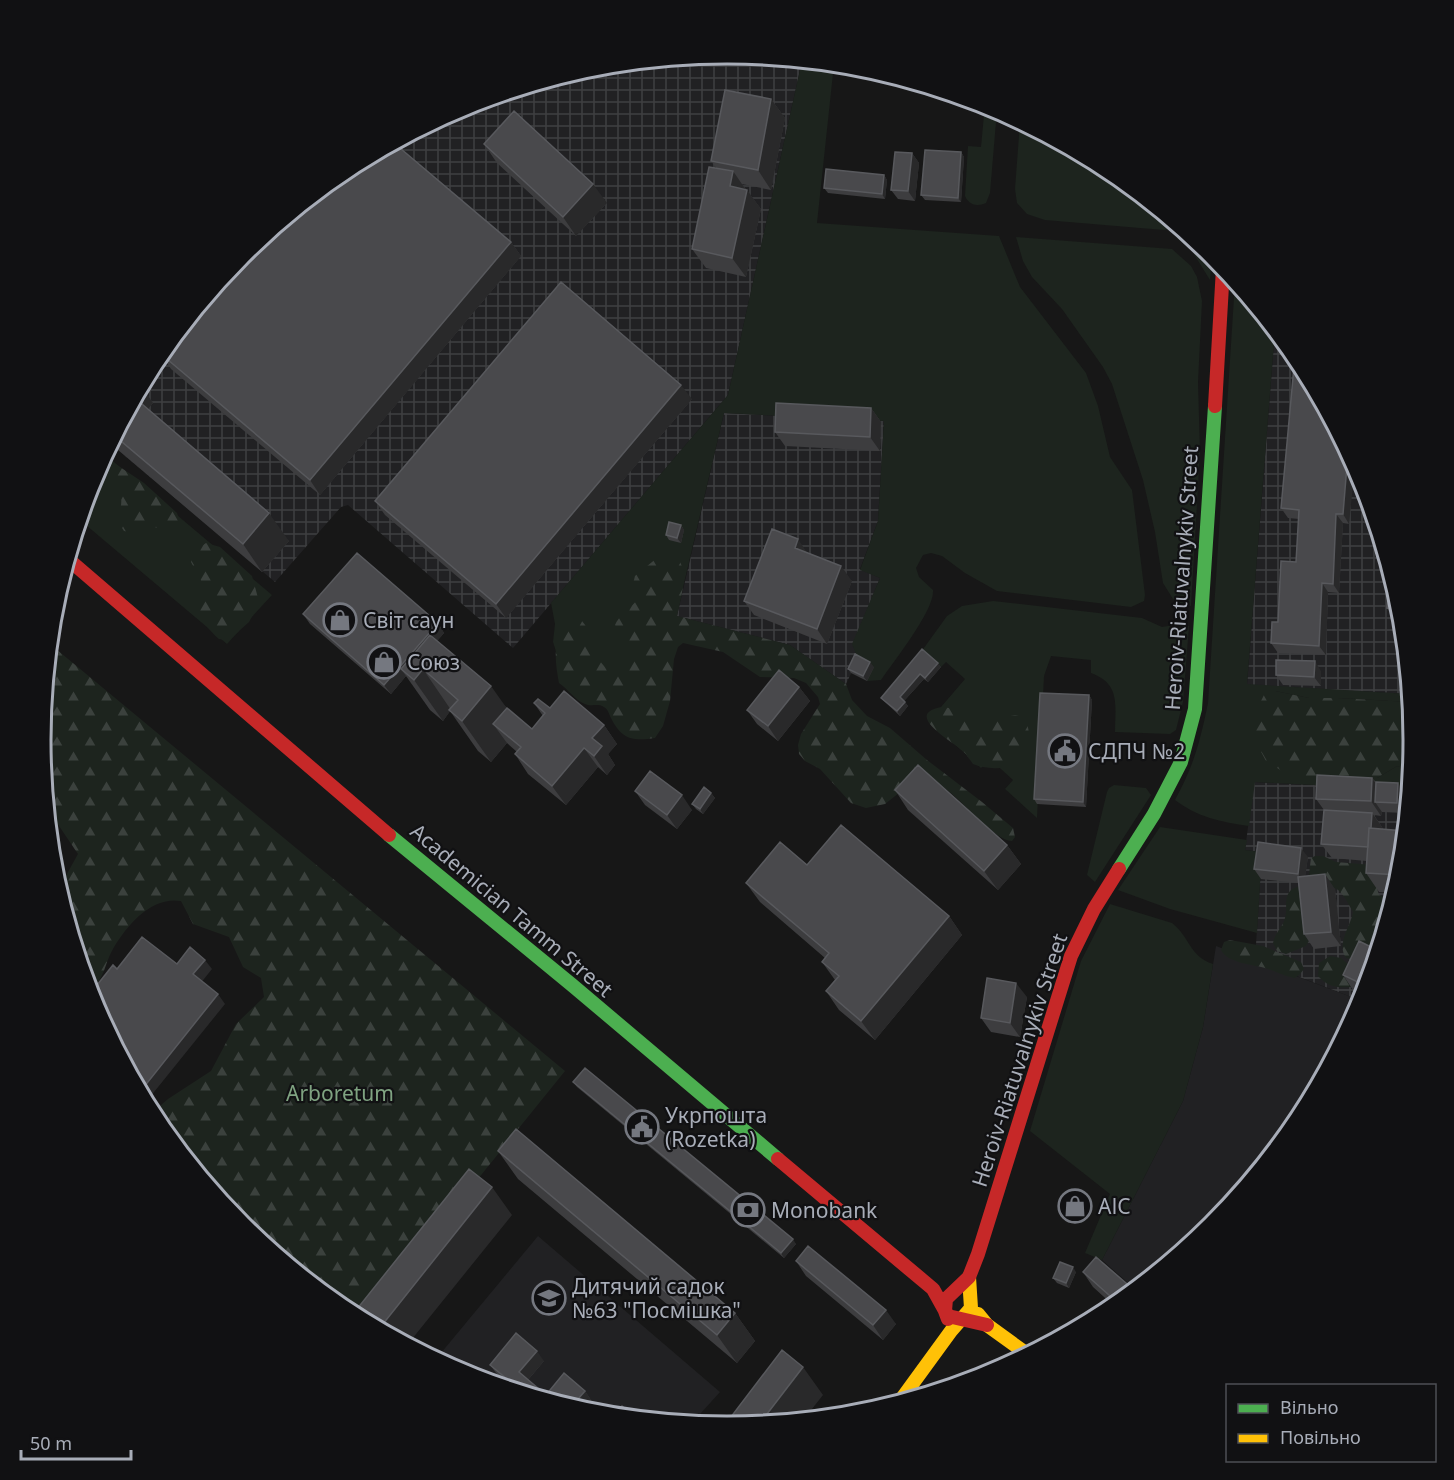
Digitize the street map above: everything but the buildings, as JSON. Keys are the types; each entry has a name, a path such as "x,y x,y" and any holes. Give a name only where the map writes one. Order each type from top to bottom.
{"main road":[{"name":"Heroiv-Riatuvalnykiv Street","path":"945,1311 946,1299 969,1277 978,1254 1071,957 1094,909 1154,814 1181,762 1195,709 1199,669 1222,280"},
{"name":"Academician Tamm Street","path":"74,564 330,783 366,817 933,1289 945,1311"},
{"name":"Heroiv-Riatuvalnykiv Street","path":"907,1391 951,1331 969,1312 969,1277"},
{"name":"Academician Tamm Street","path":"933,1289 954,1293"},
{"path":"954,1293 964,1294 987,1325 1020,1349"},
{"path":"945,1311 952,1319 963,1319 987,1325"},
{"path":"945,1311 951,1331"}],"shaded area":[{"path":"683,65 771,65 800,68 728,395 513,648 348,505 341,507 275,582 117,449 165,364 219,294 249,262 315,204 351,178 428,134 468,115 510,100 595,77"},
{"path":"1274,343 1312,402 1352,481 1380,565 1390,608 1402,694 1247,685"},
{"path":"724,413 884,421 878,521 860,569 880,578 853,644 858,659 846,684 790,645 677,616"},
{"path":"1254,782 1401,790 1390,872 1380,915 1353,997 1255,960 1262,852 1245,850"},
{"path":"1216,946 1353,997 1312,1078 1289,1116 1263,1152 1205,1218 1173,1248 1129,1283 1102,1260 1183,1101 1203,1027"},
{"name":"Дитячий садок №63 \"Посмішка\"","path":"538,1236 720,1392 699,1415 639,1410 552,1393 468,1365 441,1352"}],"green space":[{"path":"800,68 833,73 817,223 999,236 1020,287 1086,373 1098,406 1110,457 1132,490 1144,601 1131,607 997,591 965,573 942,556 931,553 923,555 916,568 919,577 933,590 932,599 921,623 881,680 867,681 852,644 880,578 860,570 878,521 884,421 724,413 650,728 559,661 553,642 555,624 551,603 728,395"},
{"path":"984,114 996,120 990,193 986,203 976,205 965,196 968,146 981,147"},
{"path":"1019,131 1103,178 1169,229 1045,220 1027,214 1017,203 1015,189"},
{"path":"1178,236 1211,268 1210,280 1192,251"},
{"path":"1016,237 1172,249 1191,266 1197,277 1202,301 1198,382 1200,452 1191,606 1173,599 1163,583 1155,532 1143,480 1112,384 1103,367 1062,309 1032,277 1023,261"},
{"path":"1234,293 1274,343 1247,684 1402,694 1402,702 1309,698 1275,691 1348,778 1377,778 1397,766 1402,768 1401,790 1255,782 1249,826 1210,818 1192,811 1175,800 1196,753 1208,703"},
{"path":"112,460 272,595 227,644 86,525"},
{"path":"110,464 117,465 144,483 177,513 180,522 177,530 146,527 135,533 124,531 120,521 120,493 103,478"},
{"path":"206,543 220,547 252,576 258,598 256,609 249,622 226,640 219,639 209,629 199,609 206,600 207,592 191,562 196,550"},
{"path":"663,553 673,555 683,569 683,588 677,616 790,645 846,684 852,700 867,716 890,728 1013,828 1015,837 1012,841 997,834 953,794 926,777 909,785 885,804 866,808 851,803 820,769 805,761 799,754 798,745 801,734 820,704 818,697 806,683 794,678 760,677 723,652 683,643 678,647 674,659 670,701 663,726 655,738 634,739 624,735 605,708 599,705 587,705 578,700 559,683 556,649 560,634 571,621 582,621 601,662 615,674 622,671 630,662 631,656 615,625 637,600 633,584 635,576"},
{"path":"993,601 1142,618 1162,627 1189,626 1183,702 1176,730 1170,734 1115,732 1115,704 1112,689 1101,678 1091,673 1091,660 1051,656 1044,676 1037,818 1005,789 1013,780 990,759 981,768 929,721 965,679 946,662 885,702 947,616 962,606"},
{"name":"Arboretum","path":"57,650 565,1071 369,1313 315,1276 249,1218 191,1152 159,1107 211,1071 236,1024 264,997 261,978 243,967 229,937 193,924 181,901 170,901 151,907 126,929 114,947 97,984 74,915 65,877 78,854 56,822 52,784 52,696"},
{"path":"1275,691 1309,698 1402,702 1402,768 1397,766 1377,778 1322,780 1290,776 1266,761 1259,748 1251,721 1265,693"},
{"path":"942,707 949,708 967,719 990,721 1015,715 1022,717 1029,735 1020,761 1000,768 973,764 964,752 929,722 927,716 931,711"},
{"path":"1114,785 1146,788 1151,795 1095,882 1087,875 1107,792"},
{"path":"1160,827 1247,840 1245,850 1262,852 1257,933 1170,909 1118,890"},
{"path":"1323,856 1336,862 1372,865 1374,868 1379,895 1384,897 1380,915 1369,950 1352,959 1346,958 1343,952 1343,941 1353,912 1340,891 1336,889 1306,890 1310,939 1306,946 1286,954 1277,951 1273,943 1285,918 1286,900 1289,893 1308,882 1311,858"},
{"path":"1110,904 1172,923 1199,956 1213,964 1203,1027 1183,1101 1102,1260 1085,1253 1110,1194 1030,1131 1081,961"},
{"path":"1230,940 1263,946 1301,962 1304,969 1295,978 1235,961 1224,955 1221,950 1224,942"},
{"path":"1330,956 1341,958 1356,971 1351,987 1333,986 1318,976 1319,963"}],"traffic: fast":[{"path":"1119,869 1154,814 1181,762 1195,709 1215,406"},
{"path":"389,835 572,985 778,1159"}],"traffic: slow":[{"path":"907,1391 951,1331 971,1308 969,1277"},
{"path":"978,1314 987,1325 1020,1349"}],"traffic: jam":[{"path":"1215,406 1222,280"},
{"path":"74,564 389,835"},
{"path":"948,1319 945,1311 946,1299 969,1277 978,1254 1071,956 1094,909 1119,869"},
{"path":"778,1159 933,1289 948,1316 987,1325"}],"place":[{"name":"Світ саун","path":"340,620"},
{"name":"Союз","path":"384,662"},
{"name":"СДПЧ №2","path":"1065,751"},
{"name":"Укрпошта (Rozetka)","path":"642,1127"},
{"name":"АІС","path":"1075,1206"},
{"name":"Monobank","path":"748,1210"},
{"name":"Дитячий садок №63 \"Посмішка\"","path":"549,1298"}]}
